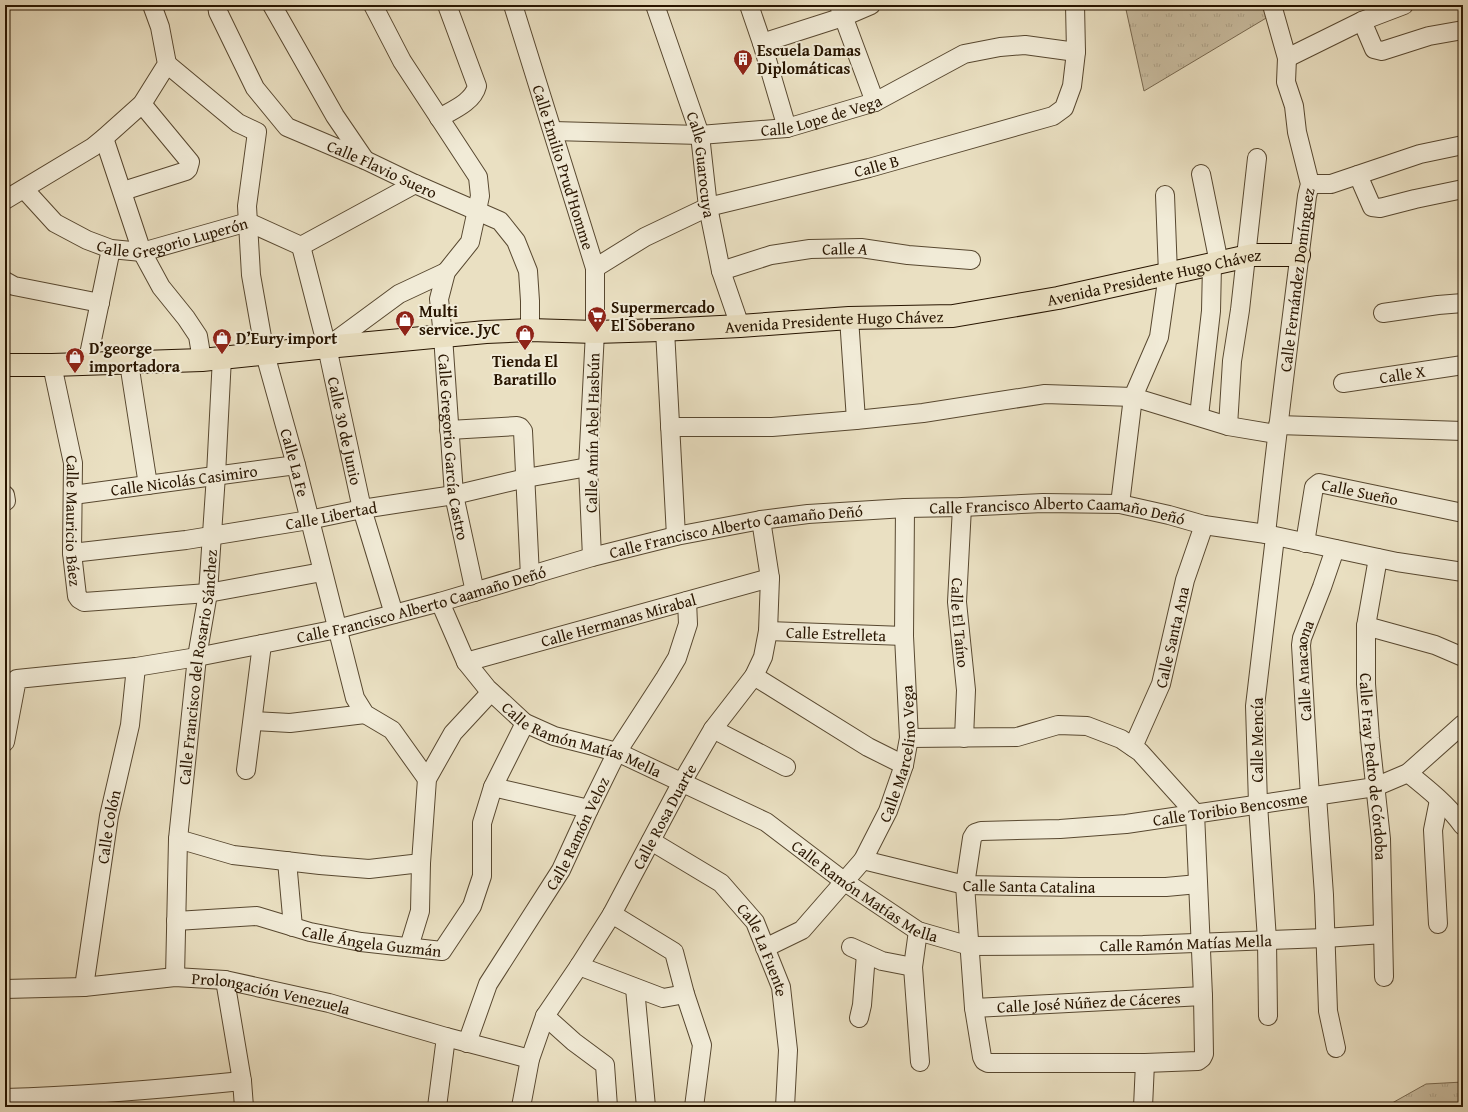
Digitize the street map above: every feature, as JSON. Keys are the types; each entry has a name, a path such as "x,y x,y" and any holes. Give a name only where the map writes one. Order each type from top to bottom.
{"main road":[{"name":"Avenida Presidente Hugo Chávez","path":"5,365 52,366 212,359 443,336 530,330 595,332 665,330 849,318 953,316 1058,298 1253,255 1300,255"}],"street":[{"path":"152,5 160,27 167,64 238,123 257,132 260,128 272,126 287,127"},
{"name":"Calle Flavio Suero","path":"217,5 218,12 255,88 287,127 365,160 415,184 500,221 516,241 528,271 530,330"},
{"path":"272,5 335,116 365,160"},
{"name":"Calle Gregorio García Castro","path":"373,5 402,61 478,177 480,196 470,242 446,272 440,299 454,495 475,592"},
{"path":"439,118 471,98 475,93 477,86 447,5"},
{"name":"Calle Emilio Prud'Homme","path":"513,5 554,131 595,268 595,332"},
{"name":"Calle Guarocuya","path":"655,5 700,135 708,207 721,271 740,326"},
{"path":"749,5 762,43 787,128"},
{"path":"762,43 841,11 871,5"},
{"name":"Calle B","path":"595,268 646,237 708,207 869,168 1053,116 1064,108 1072,86 1076,52 1075,5"},
{"name":"Calle Fernández Domínguez","path":"1270,536 1277,430 1307,196 1310,184 1297,132 1294,106 1286,82 1287,58 1272,5"},
{"path":"1287,58 1362,20 1404,5"},
{"path":"841,11 875,102"},
{"path":"1362,20 1374,49 1382,51 1429,36 1463,30"},
{"name":"Calle Lope de Vega","path":"554,131 700,135 787,128 875,102 964,54 1000,47 1026,45 1076,52"},
{"path":"5,200 93,148 142,104 167,64"},
{"path":"123,191 186,171 190,165 190,162 142,104"},
{"name":"Calle La Fe","path":"257,132 247,206 251,275 265,354 296,465 355,698 365,714 392,730 427,780"},
{"name":"Calle Francisco del Rosario Sánchez","path":"104,138 123,191 142,252 161,287 186,318 212,359 216,475 208,593 197,657 178,839 175,977"},
{"path":"1310,184 1331,184 1420,154 1463,145"},
{"path":"1228,426 1232,362 1240,310 1257,158"},
{"path":"1199,416 1215,264 1201,174"},
{"path":"1358,175 1372,207 1380,208 1463,189"},
{"path":"301,246 415,184"},
{"name":"Calle Gregorio Luperón","path":"24,189 55,223 87,240 111,249 142,252 248,222 301,246"},
{"path":"1120,504 1133,397 1159,337 1168,274 1165,195"},
{"name":"Calle 30 de Junio","path":"301,246 327,347 362,509 394,614"},
{"name":"Calle A","path":"721,271 772,255 810,249 861,248 908,255 971,260"},
{"path":"86,364 111,249"},
{"path":"327,347 399,294 446,272"},
{"path":"5,282 14,286 100,303"},
{"path":"1383,313 1463,303"},
{"path":"849,318 856,420"},
{"path":"665,330 676,536"},
{"name":"Calle Amín Abel Hasbún","path":"592,557 588,467 595,332"},
{"path":"129,363 148,485"},
{"name":"Calle X","path":"1343,383 1463,365"},
{"name":"Calle Mauricio Báez","path":"52,366 73,463 72,552 77,596 79,599 84,602 208,593 322,572"},
{"path":"670,427 772,427 856,420 923,413 1045,394 1133,397 1228,426 1277,430 1463,431"},
{"path":"449,430 520,427 524,431 530,576"},
{"name":"Calle Nicolás Casimiro","path":"73,495 296,465"},
{"name":"Calle Libertad","path":"72,552 186,540 309,520 362,509 454,495 526,478 588,467"},
{"name":"Calle Sueño","path":"1305,542 1314,487 1319,483 1463,513"},
{"name":"Calle Francisco Alberto Caamaño Deñó","path":"5,742 17,678 136,667 197,657 338,629 440,602 592,557 676,536 761,520 808,514 905,508 1043,503 1120,504 1169,515 1204,526 1305,542 1378,558 1463,572"},
{"name":"Calle El Taíno","path":"962,507 957,602 966,690 964,738"},
{"name":"Calle Marcelino Vega","path":"765,948 802,930 863,860 888,811 904,765 909,738 904,636 905,508"},
{"name":"Calle Rosa Duarte","path":"521,1107 530,1059 545,1016 612,914 682,782 713,729 754,676 762,657 768,631 770,578 761,520"},
{"name":"Calle Santa Ana","path":"1133,747 1161,684 1185,580 1204,526"},
{"name":"Calle Mencía","path":"1268,1016 1255,706 1270,536"},
{"name":"Calle Anacaona","path":"1335,549 1302,638 1301,645 1324,895 1328,1011 1336,1048"},
{"name":"Calle Fray Pedro de Córdoba","path":"1378,558 1366,626 1366,684 1381,839 1384,977"},
{"name":"Calle Hermanas Mirabal","path":"466,662 770,578"},
{"name":"Calle Ramón Veloz","path":"467,1043 488,984 561,870 589,809 618,752 666,678 677,658 688,624 687,601"},
{"name":"Calle Ramón Matías Mella","path":"440,602 466,662 491,692 525,723 554,736 618,752 766,822 845,882 918,931 970,946 1136,946 1383,934"},
{"path":"1366,626 1435,645 1463,657"},
{"name":"Calle Estrelleta","path":"768,631 904,636"},
{"path":"246,770 262,644"},
{"name":"Calle Colón","path":"84,987 109,816 130,725 136,667"},
{"path":"754,676 868,747 904,765"},
{"path":"409,947 420,911 427,780 453,733 491,692"},
{"path":"253,721 290,723 365,714"},
{"name":"Calle Ángela Guzmán","path":"176,921 257,916 310,932 361,942 442,950 472,906 482,876 482,823 493,787 525,723"},
{"path":"909,738 1017,737 1058,724 1087,726 1121,739 1140,752 1195,813 1203,996 1204,1054 1202,1058 1198,1061 1145,1063 988,1063 984,1061 982,1057 974,1008 965,885"},
{"name":"Calle Toribio Bencosme","path":"965,885 972,838 975,833 981,831 1060,829 1126,824 1375,787 1408,773 1463,724"},
{"path":"713,729 786,767"},
{"path":"1408,773 1461,819"},
{"path":"493,787 589,809"},
{"path":"1438,924 1433,830 1440,800"},
{"path":"178,839 233,855 287,861 369,869 422,863"},
{"name":"Calle La Fuente","path":"651,841 721,883 754,922 781,987 788,1050 785,1107"},
{"name":"Calle Santa Catalina","path":"863,860 965,885 1166,887 1198,884"},
{"path":"287,861 293,927"},
{"path":"612,914 674,952 685,994 702,1045 694,1107"},
{"path":"918,931 913,967 920,1062"},
{"path":"859,1018 862,1005 859,951 882,961 913,967"},
{"path":"579,966 663,998 685,994"},
{"name":"Prolongación Venezuela","path":"5,989 84,987 175,977 225,980 329,1004 530,1059"},
{"path":"225,980 242,1081 244,1107"},
{"path":"635,988 646,1107"},
{"name":"Calle José Núñez de Cáceres","path":"974,1008 1203,996"},
{"path":"545,1016 574,1042 605,1065 608,1107"},
{"path":"437,1107 446,1037"},
{"path":"1143,1107 1145,1063"},
{"path":"5,1098 74,1096 144,1091 242,1081"}],"green space":[{"path":"1125,5 1288,5 1144,91"},
{"path":"1463,1082 1463,1107 1385,1107 1426,1084"}],"place":[{"name":"Escuela Damas Diplomáticas","path":"743,76"},
{"name":"Supermercado El Soberano","path":"597,333"},
{"name":"Multi service. JyC","path":"405,337"},
{"name":"Tienda El Baratillo","path":"525,351"},
{"name":"D’Eury import","path":"222,355"},
{"name":"D’george importadora","path":"75,374"}]}
